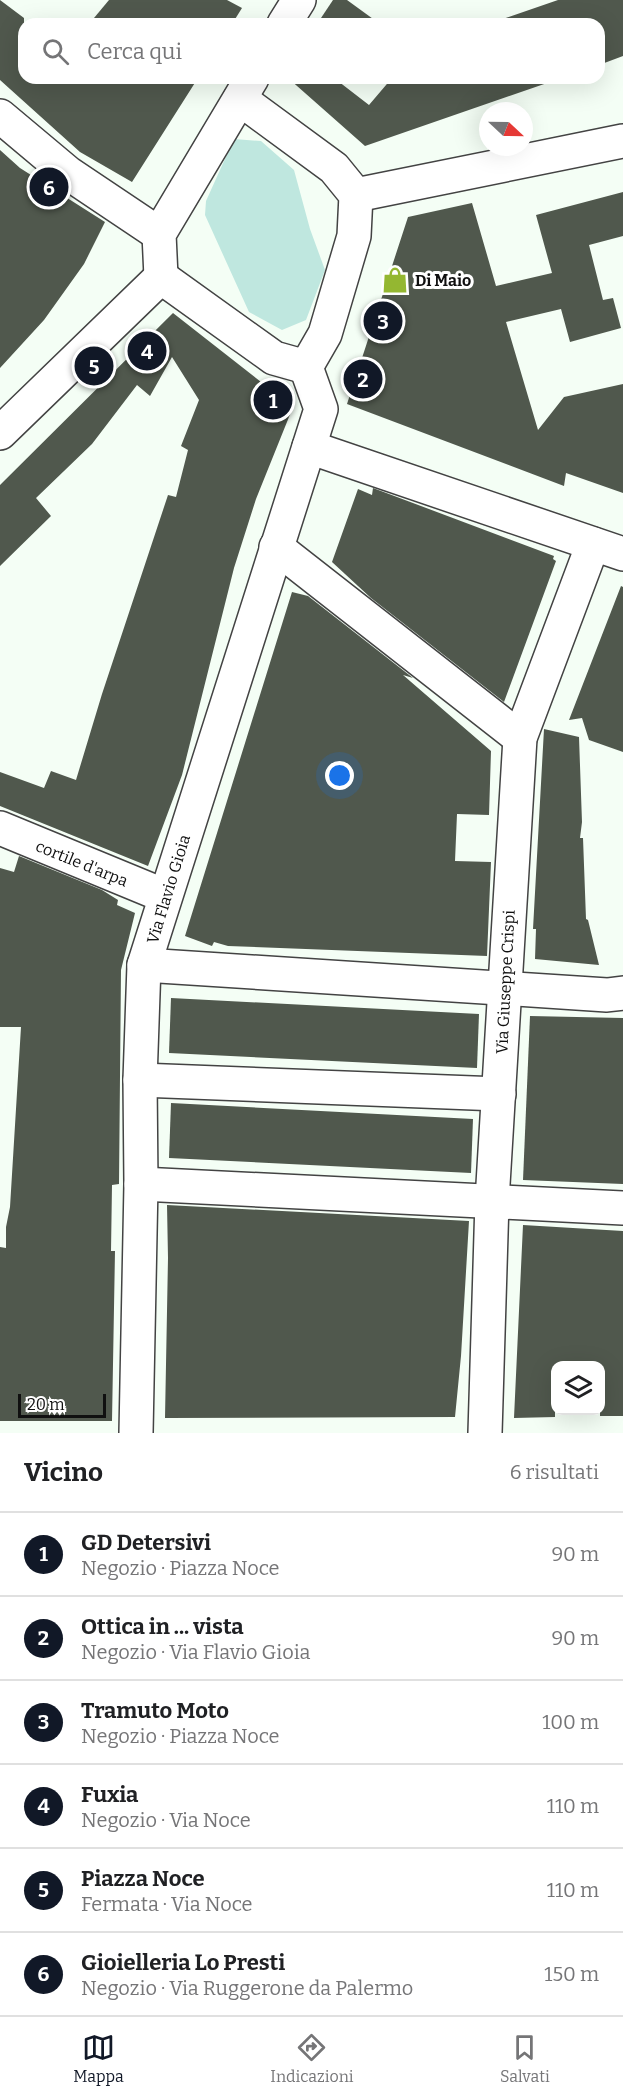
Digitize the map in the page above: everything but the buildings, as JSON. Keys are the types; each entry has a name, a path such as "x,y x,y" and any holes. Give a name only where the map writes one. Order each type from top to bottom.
{"street":[{"path":"288,18 299,0"},
{"path":"0,433 161,277 159,234 246,88 334,168 356,195 354,236 325,334 306,367 274,358 161,277"},
{"path":"0,116 68,173 159,234"},
{"path":"356,195 623,141"},
{"name":"Via Flavio Gioia","path":"136,1433 141,1184 140,1080 144,965 321,409 306,367"},
{"path":"309,447 608,549"},
{"path":"276,547 520,738"},
{"name":"Via Giuseppe Crispi","path":"486,1433 492,1201 520,738 608,549"},
{"name":"cortile d'arpa","path":"0,828 165,896"},
{"path":"144,965 607,995 623,993"},
{"path":"140,1080 499,1094"},
{"path":"141,1184 623,1208"}],"shaded area":[{"path":"234,139 261,141 294,170 310,229 325,270 306,320 282,330 249,312 205,215 206,201"}],"place":[{"name":"Gioielleria Lo Presti","path":"49,187"},
{"name":"Di Maio","path":"395,280"},
{"name":"Tramuto Moto","path":"383,321"},
{"name":"Fuxia","path":"147,351"},
{"name":"Piazza Noce","path":"94,366"},
{"name":"Ottica in ... vista","path":"363,379"},
{"name":"GD Detersivi","path":"273,400"}]}
